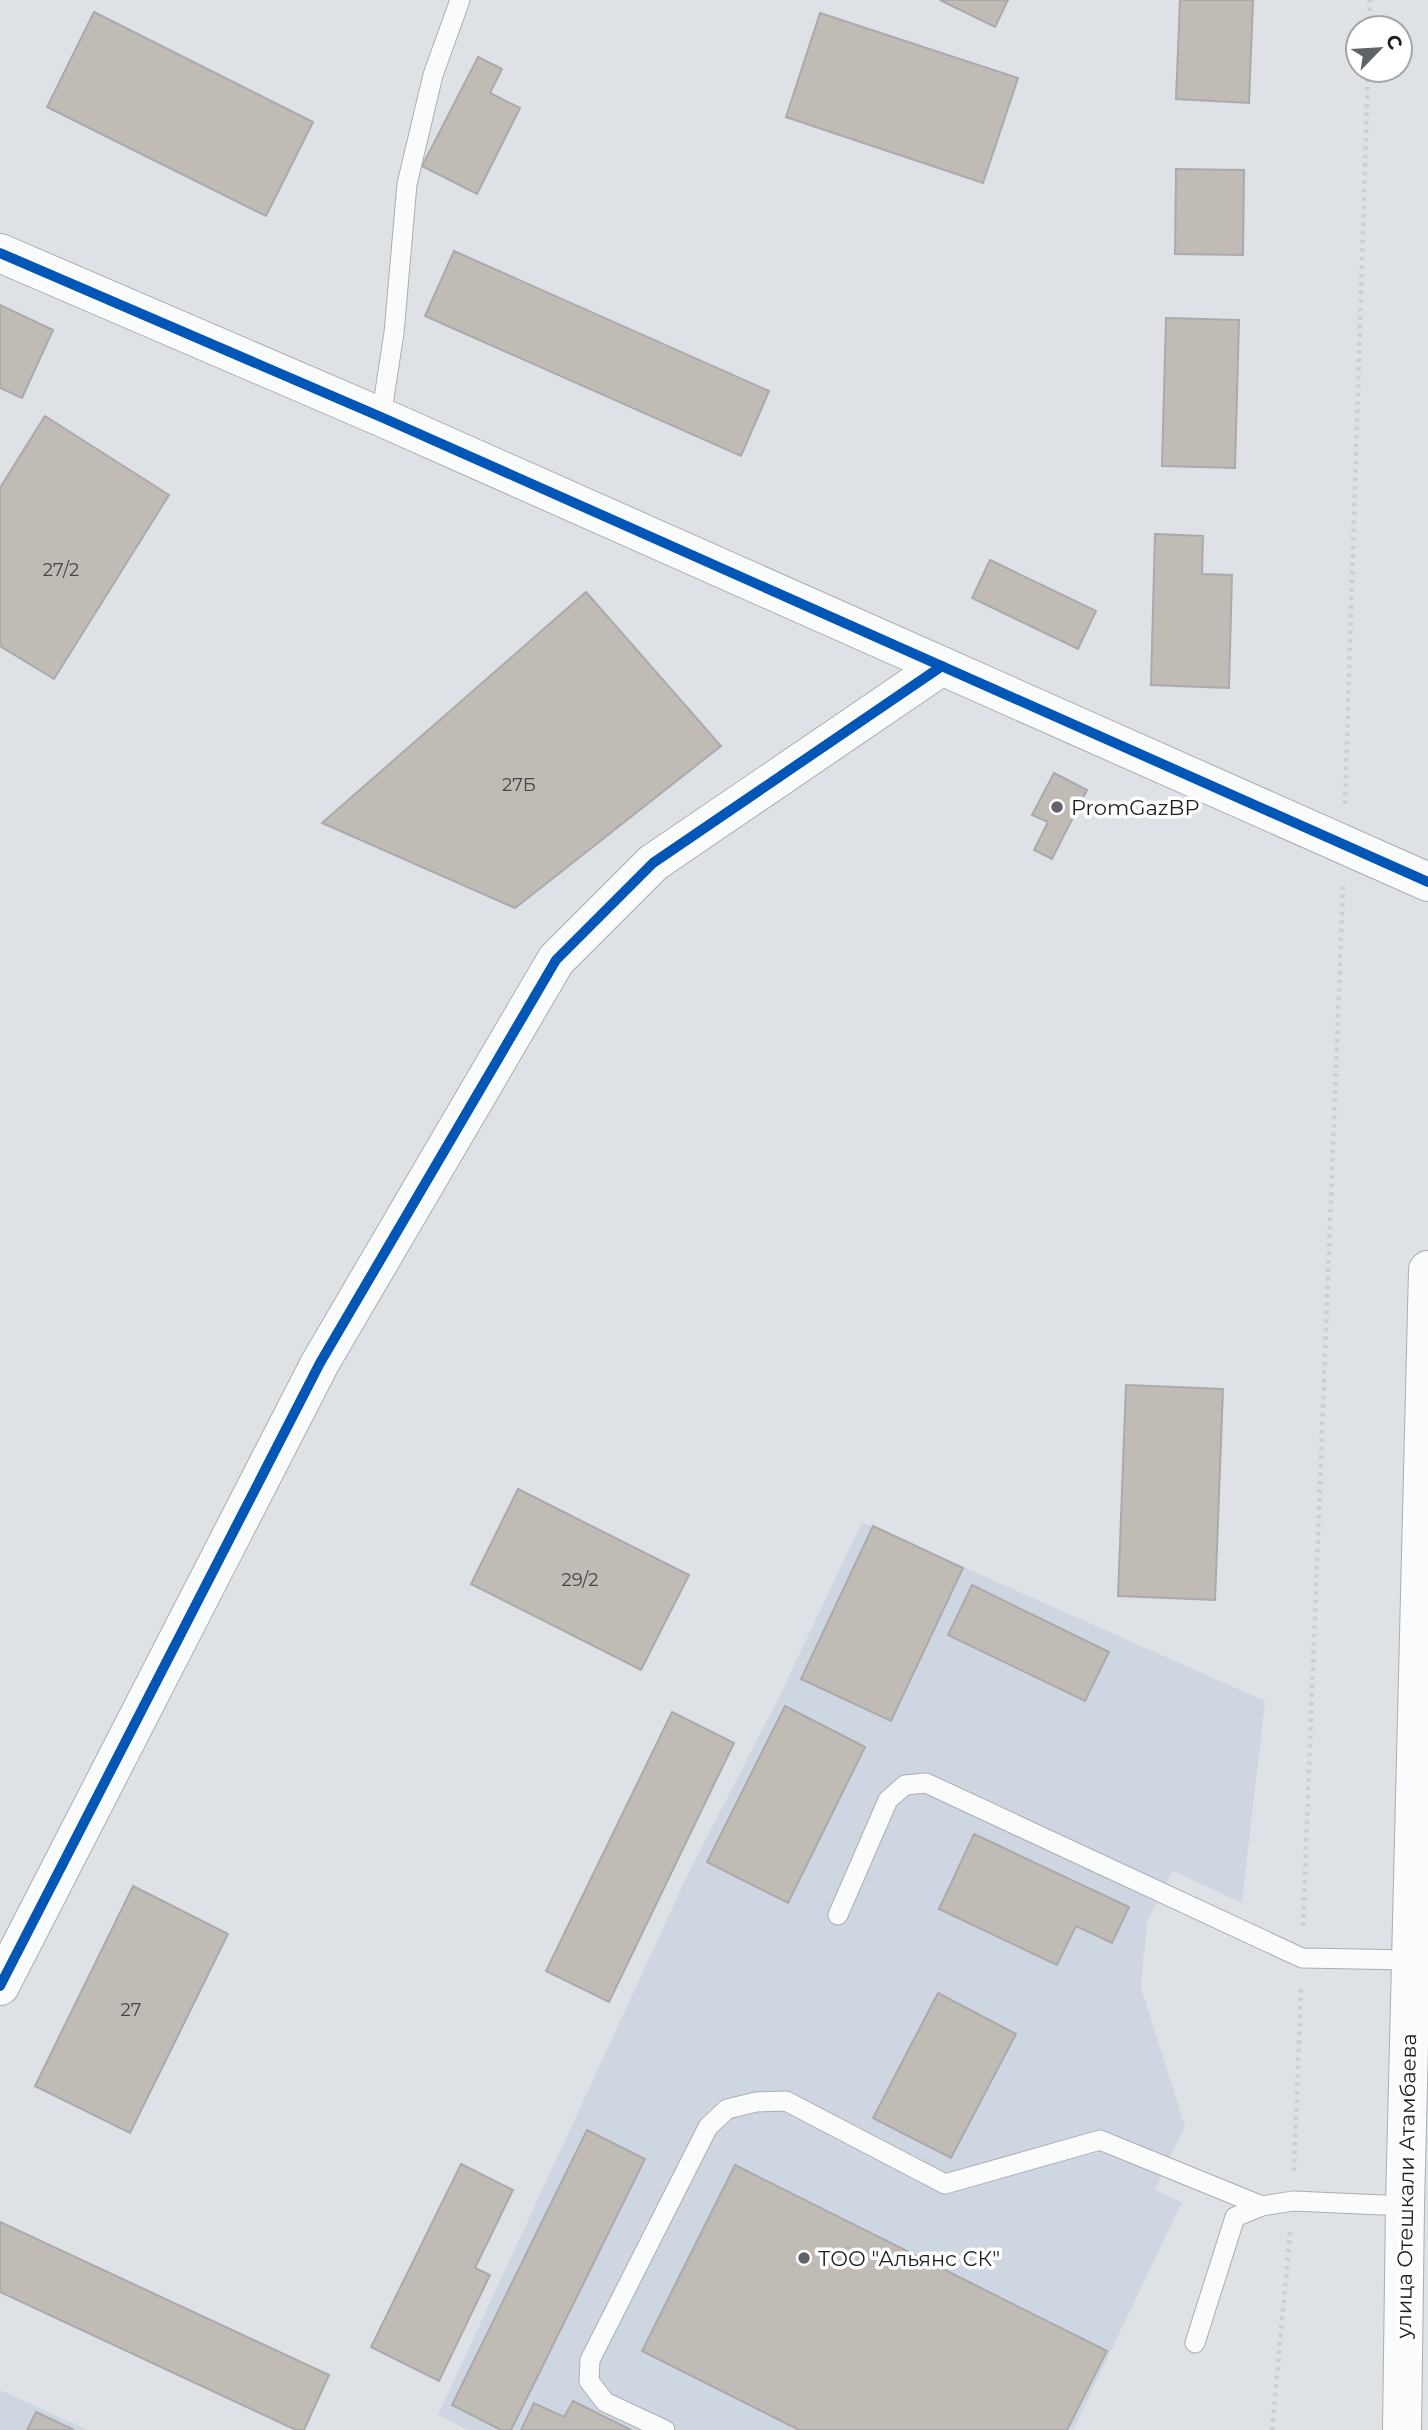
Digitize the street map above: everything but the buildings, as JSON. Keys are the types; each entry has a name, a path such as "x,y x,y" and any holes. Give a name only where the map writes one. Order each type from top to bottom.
{"street":[{"path":"0,253 381,417 1428,882"},
{"path":"0,1986 320,1363 556,960 653,863 942,666"},
{"name":"улица Отешкали Атамбаева","path":"1402,2430 1411,1960 1424,1649 1428,1270"}],"lane":[{"path":"381,417 394,333 407,184 433,75 460,0"},
{"path":"838,1916 888,1800 905,1785 926,1783 1302,1958 1411,1960"},
{"path":"665,2430 605,2402 589,2381 590,2360 708,2127 727,2109 756,2102 786,2101 945,2184 1100,2140 1262,2206"},
{"path":"1195,2343 1235,2217 1262,2206 1293,2201 1405,2206"}],"path":[{"path":"1272,2430 1293,2201 1344,845 1368,84"}],"shaded area":[{"path":"862,1522 1265,1701 1242,1903 1173,1871 1147,1921 1141,1988 1185,2126 1155,2190 1182,2202 1073,2430 468,2430 438,2415 689,1872 781,1693"},
{"path":"0,2390 88,2430 0,2430"}],"cycle path":[{"path":"0,253 381,417 1428,882"},
{"path":"0,1986 320,1363 556,960 653,863 942,666"}],"place":[{"name":"PromGazBP","path":"1057,807"},
{"name":"ТОО \"Альянс СК\"","path":"804,2258"}]}
